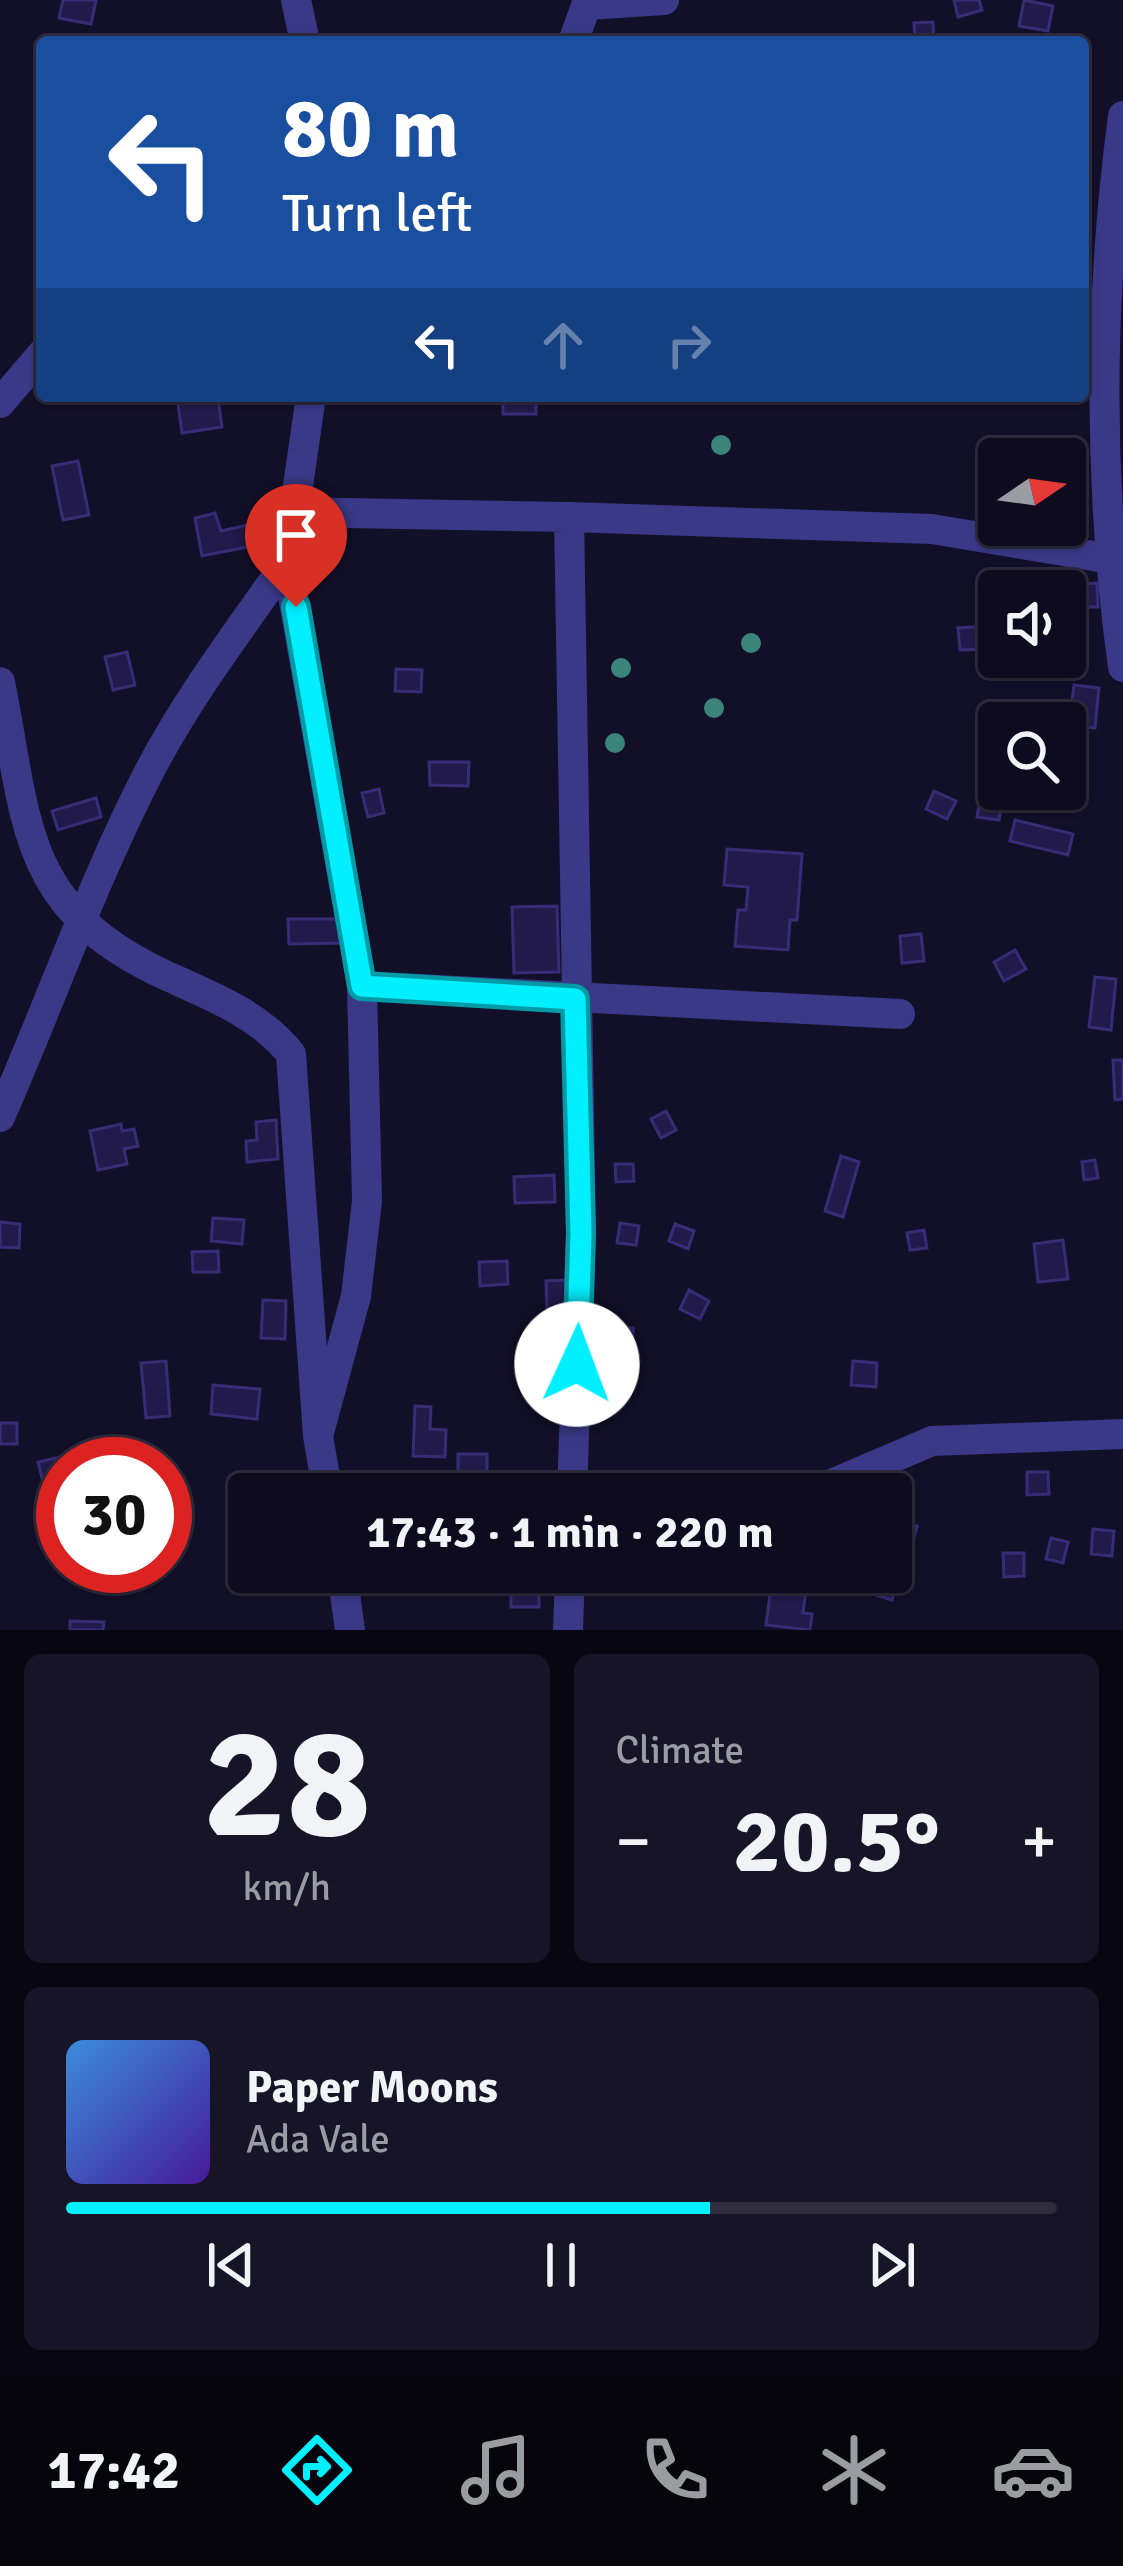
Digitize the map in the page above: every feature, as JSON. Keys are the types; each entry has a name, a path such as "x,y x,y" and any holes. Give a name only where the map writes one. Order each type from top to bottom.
{"street":[{"path":"296,0 304,36"},
{"path":"575,36 588,3 664,0"},
{"path":"1123,116 1106,272 1123,667"},
{"path":"0,403 36,361"},
{"path":"310,402 287,562 362,986 367,1201 356,1296 318,1436"},
{"path":"291,512 932,529 1116,561"},
{"path":"569,517 581,1233 573,1473"},
{"path":"0,1117 50,1004 78,922 191,697 287,562"},
{"path":"0,682 36,858 78,922 126,957 274,1032 291,1054 324,1473"},
{"path":"362,986 900,1014"},
{"path":"857,1473 932,1441 1123,1434"},
{"path":"344,1593 350,1630"},
{"path":"568,1630 569,1593"}],"building":[{"path":"63,0 96,0 91,24 59,18"},
{"path":"954,0 979,0 982,10 958,17"},
{"path":"1024,0 1053,6 1048,31 1019,26"},
{"path":"933,22 934,36 915,36 914,23"},
{"path":"218,402 222,427 182,433 178,404"},
{"path":"503,402 536,402 536,414 503,414"},
{"path":"78,461 89,515 63,520 52,466"},
{"path":"215,513 221,531 252,524 257,545 202,556 195,518"},
{"path":"1097,583 1098,607 1086,607 1086,584"},
{"path":"978,627 978,649 960,650 958,628"},
{"path":"127,652 135,685 113,690 105,657"},
{"path":"396,669 422,670 421,692 395,691"},
{"path":"1074,685 1099,688 1095,728 1086,727 1086,702 1072,702"},
{"path":"429,762 469,762 468,786 430,785"},
{"path":"379,789 384,813 368,817 362,793"},
{"path":"934,791 956,801 947,819 926,809"},
{"path":"96,798 101,817 58,830 52,811"},
{"path":"978,810 1001,810 999,820 977,817"},
{"path":"1015,820 1073,834 1068,855 1010,841"},
{"path":"727,849 802,854 797,920 790,920 788,950 735,946 738,910 746,910 748,887 724,885"},
{"path":"557,906 559,972 514,973 512,907"},
{"path":"288,919 342,919 343,943 289,944"},
{"path":"921,934 924,961 902,963 900,936"},
{"path":"1015,950 1026,969 1004,981 994,962"},
{"path":"1095,977 1116,979 1111,1030 1089,1027"},
{"path":"1113,1060 1123,1060 1123,1099 1115,1100"},
{"path":"666,1111 676,1130 661,1138 651,1119"},
{"path":"276,1120 278,1159 247,1162 246,1141 257,1140 256,1122"},
{"path":"121,1124 122,1131 134,1129 138,1146 124,1149 127,1164 98,1170 90,1131"},
{"path":"841,1156 859,1162 843,1217 825,1211"},
{"path":"1095,1160 1098,1178 1084,1180 1082,1162"},
{"path":"615,1164 633,1164 634,1181 616,1182"},
{"path":"554,1175 555,1202 515,1203 514,1177"},
{"path":"213,1218 244,1220 242,1244 211,1241"},
{"path":"0,1222 20,1224 19,1248 0,1247"},
{"path":"620,1223 639,1226 636,1245 617,1243"},
{"path":"675,1224 694,1231 688,1249 669,1241"},
{"path":"924,1230 927,1248 910,1250 907,1233"},
{"path":"1063,1240 1068,1279 1038,1282 1034,1244"},
{"path":"218,1251 219,1272 193,1272 192,1252"},
{"path":"507,1261 508,1284 480,1286 479,1262"},
{"path":"567,1280 568,1306 547,1308 546,1281"},
{"path":"689,1290 709,1301 700,1319 680,1309"},
{"path":"263,1300 286,1301 285,1339 261,1338"},
{"path":"613,1328 633,1328 633,1354 612,1353"},
{"path":"166,1361 170,1416 146,1418 141,1363"},
{"path":"853,1361 877,1363 876,1387 851,1385"},
{"path":"213,1385 260,1389 257,1419 211,1414"},
{"path":"415,1406 431,1407 430,1429 446,1430 445,1457 413,1456"},
{"path":"0,1423 17,1423 17,1444 0,1444"},
{"path":"458,1454 487,1454 487,1473 458,1473"},
{"path":"1027,1472 1048,1472 1049,1494 1027,1495"},
{"path":"1093,1529 1114,1531 1112,1556 1091,1554"},
{"path":"1051,1538 1068,1542 1063,1563 1046,1559"},
{"path":"1003,1553 1024,1553 1024,1576 1004,1577"},
{"path":"511,1593 539,1593 539,1607 511,1607"},
{"path":"770,1593 805,1593 803,1613 812,1614 810,1630 766,1625"},
{"path":"70,1621 104,1622 103,1630 70,1630"}],"route":[{"path":"296,607 362,986 575,999 581,1233 577,1364"}]}
